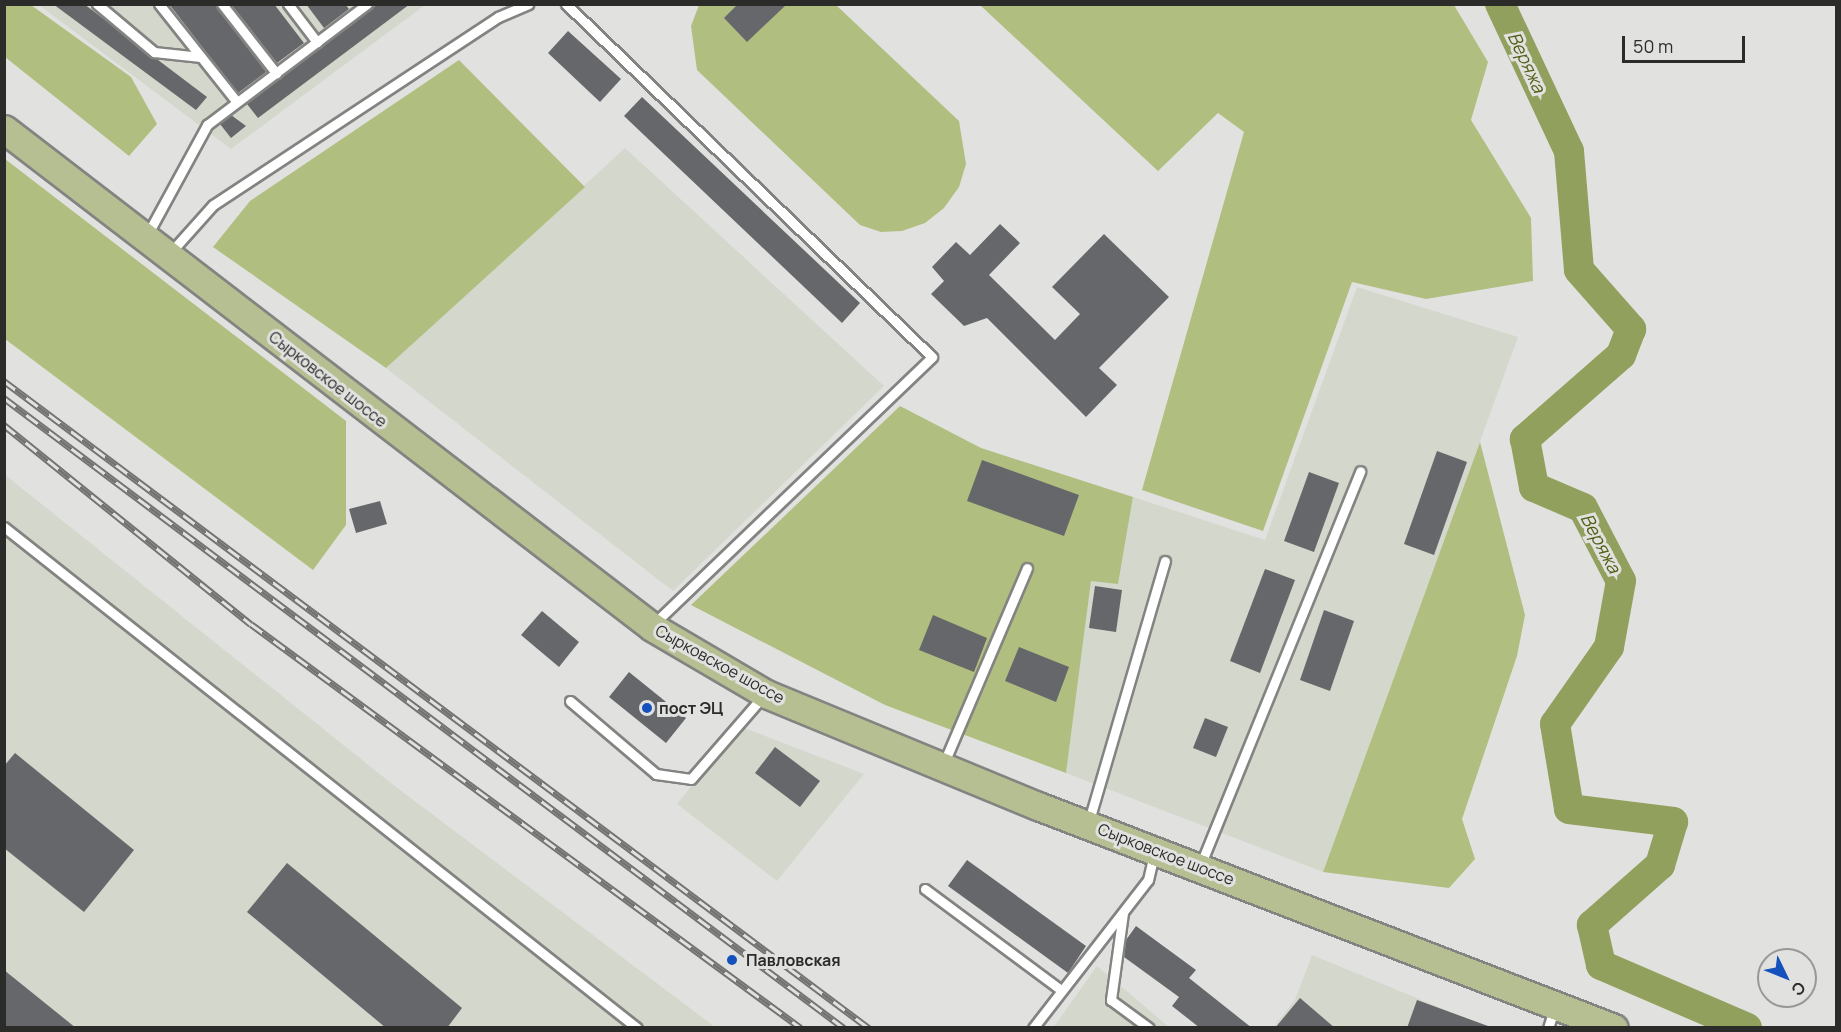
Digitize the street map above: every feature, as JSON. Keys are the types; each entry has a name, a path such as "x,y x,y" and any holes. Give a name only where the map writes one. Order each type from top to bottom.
{"main road":[{"name":"Сырковское шоссе","path":"4,129 652,627 766,694 1199,867 1552,1016 1614,1028"}],"lane":[{"path":"97,4 153,52 201,57"},
{"path":"159,4 237,102"},
{"path":"222,4 276,74"},
{"path":"288,4 317,42"},
{"path":"168,256 213,205 498,17 528,4"},
{"path":"566,4 932,357 652,627"},
{"path":"145,238 207,125 366,5"},
{"path":"1199,867 1360,471"},
{"path":"4,527 637,1028"},
{"path":"1088,824 1165,561"},
{"path":"942,766 1027,568"},
{"path":"570,701 656,774 691,778 766,694"},
{"path":"1034,1028 1148,880 1155,850"},
{"path":"925,889 1061,990"},
{"path":"1124,911 1111,1000 1149,1028"}],"shaded area":[{"path":"39,5 425,5 231,149"},
{"path":"625,148 884,386 673,591 386,368"},
{"path":"1357,287 1518,337 1323,872 1066,773 1091,580 1118,583 1133,497 1265,540"},
{"path":"4,474 396,787 715,1027 5,1027"},
{"path":"739,726 864,774 777,881 677,804"},
{"path":"1312,955 1487,1027 1273,1028 1295,1000"},
{"path":"1097,966 1169,1027 1053,1028"}],"green space":[{"path":"4,5 31,5 131,77 157,124 129,156 5,57"},
{"path":"699,5 836,5 959,121 966,164 959,187 944,208 925,223 902,231 881,232 860,225 697,70 691,26"},
{"path":"980,5 1454,5 1488,62 1471,120 1531,218 1533,281 1426,299 1352,282 1263,531 1142,490 1244,132 1218,113 1158,171"},
{"path":"459,60 585,187 386,368 213,247 250,201"},
{"path":"5,159 346,421 346,525 313,570 5,339"},
{"path":"900,406 981,448 1133,497 1118,584 1091,581 1066,773 885,705 691,605"},
{"path":"1480,442 1525,615 1517,656 1462,819 1475,859 1449,888 1323,872"}],"building":[{"path":"53,4 84,4 207,97 196,110"},
{"path":"169,4 215,4 266,72 238,93"},
{"path":"231,4 274,4 304,43 277,63"},
{"path":"306,4 345,4 349,9 324,28"},
{"path":"378,4 410,4 258,118 247,104"},
{"path":"738,4 787,4 747,42 724,18"},
{"path":"568,31 621,79 600,102 548,53"},
{"path":"642,97 860,303 842,323 624,116"},
{"path":"231,115 246,126 231,138 220,124"},
{"path":"1000,224 1020,243 989,275 1055,340 1080,314 1052,287 1104,234 1169,297 1099,368 1117,385 1086,417 987,318 964,326 931,294 944,281 932,267 956,242 970,255"},
{"path":"1437,451 1467,462 1434,555 1404,544"},
{"path":"982,460 1079,495 1064,536 967,501"},
{"path":"1309,472 1339,483 1314,552 1284,541"},
{"path":"380,501 387,524 356,533 349,509"},
{"path":"1265,569 1295,580 1260,673 1230,661"},
{"path":"1095,586 1122,590 1116,632 1089,628"},
{"path":"1324,610 1354,621 1330,691 1300,680"},
{"path":"542,611 579,642 559,667 521,635"},
{"path":"933,615 987,638 974,672 919,650"},
{"path":"1019,647 1069,667 1056,702 1005,681"},
{"name":"пост ЭЦ","path":"629,672 686,718 666,743 609,697"},
{"path":"1205,718 1228,727 1216,757 1193,748"},
{"path":"775,747 820,781 800,807 755,773"},
{"path":"15,753 134,850 84,912 4,848 4,766"},
{"path":"967,860 1086,946 1068,973 948,886"},
{"path":"287,863 462,1008 447,1028 386,1028 247,912"},
{"path":"1136,926 1196,970 1189,978 1252,1028 1200,1028 1172,1006 1179,997 1124,957 1126,940"},
{"path":"4,970 76,1028 4,1028"},
{"path":"1300,998 1335,1028 1275,1028"},
{"path":"1417,1000 1488,1026 1487,1028 1407,1028"}],"waterway":[{"name":"Веряжа","path":"1500,4 1569,151 1579,270 1631,329 1621,355 1525,439 1534,487 1583,508 1621,581 1609,647 1555,724 1569,809 1673,822 1660,865 1592,925 1601,965 1747,1028"}],"railway":[{"path":"4,381 869,1028"},
{"path":"4,398 844,1028"},
{"path":"4,425 251,624 801,1028"}],"place":[{"name":"пост ЭЦ","path":"647,708"},
{"name":"Павловская","path":"732,960"}]}
